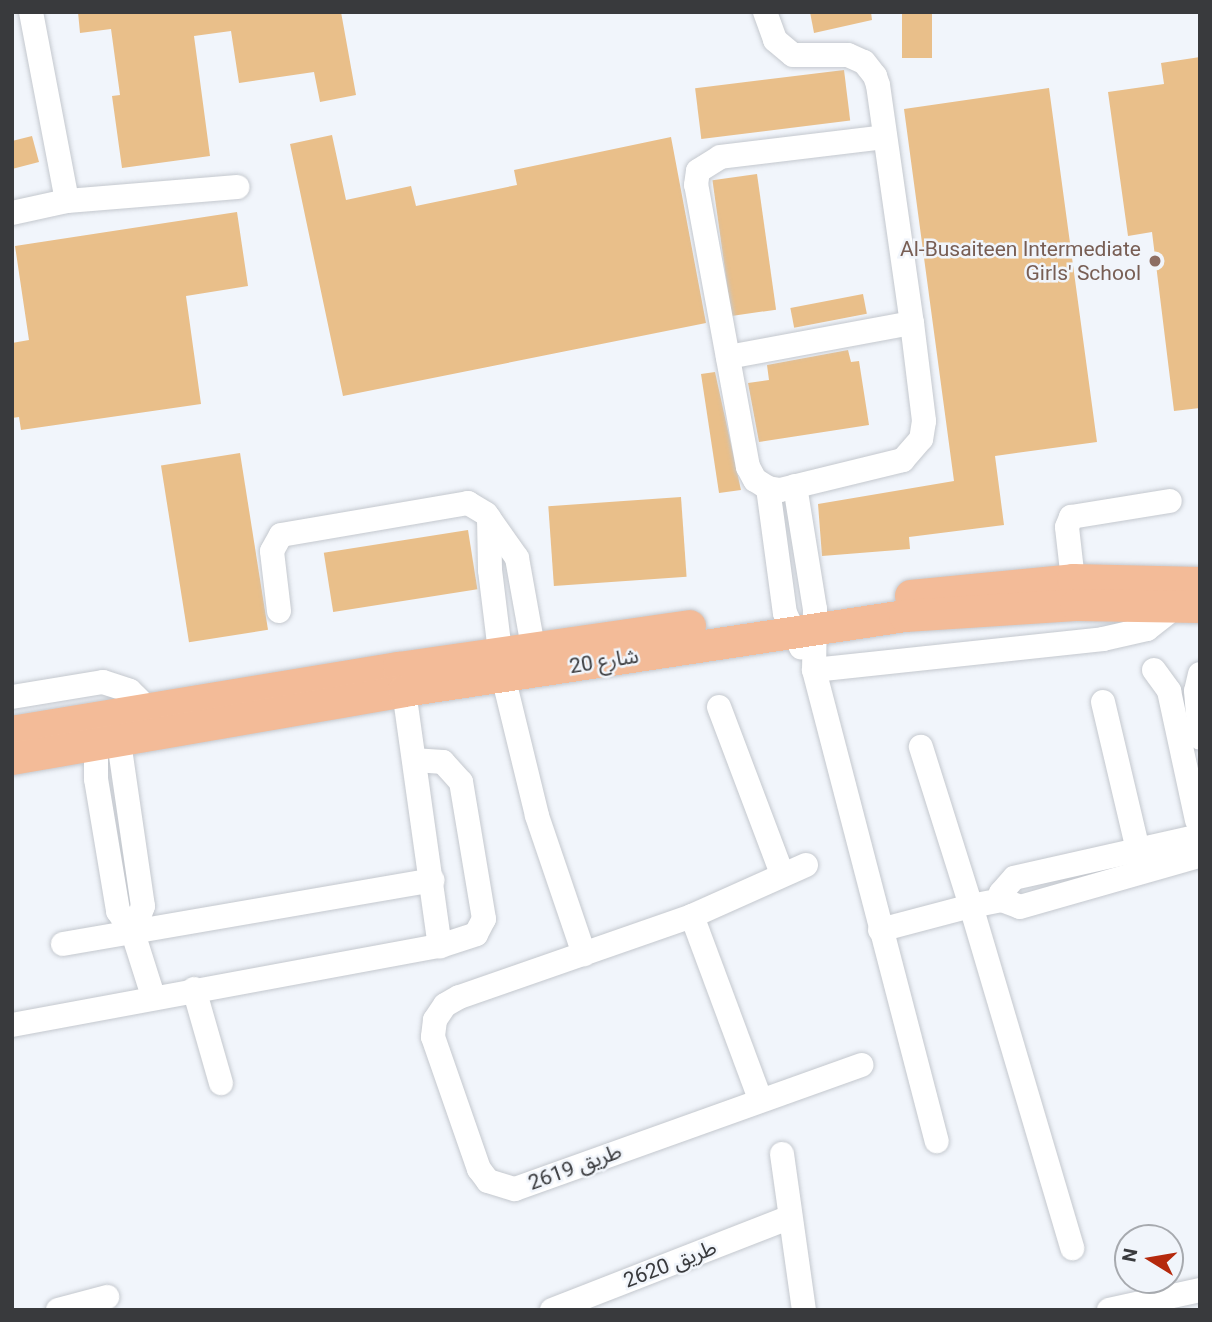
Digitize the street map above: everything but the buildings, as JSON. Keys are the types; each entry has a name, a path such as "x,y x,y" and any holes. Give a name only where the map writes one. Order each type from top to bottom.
{"main road":[{"name":"شارع 20","path":"806,635 1073,580 1200,583"},
{"name":"شارع 20","path":"12,732 104,736 149,710 402,680 536,660 806,635 905,617 1076,605 1188,607"},
{"name":"شارع 20","path":"12,759 104,736 402,680"}],"street":[{"path":"32,12 67,201"},
{"path":"765,12 775,40 793,55 848,55 870,69 878,85 924,421 916,448 894,464 796,486 768,488"},
{"path":"885,137 720,156 702,166 696,185 750,473 768,488 880,930 937,1141"},
{"path":"12,213 67,201 237,187"},
{"path":"728,357 912,323"},
{"path":"796,486 806,635"},
{"path":"1073,580 1067,527 1071,517 1170,501"},
{"path":"279,611 272,551 275,540 288,531 461,502 476,505 489,518 517,558 536,660"},
{"path":"489,518 490,570 502,665 537,816 584,954"},
{"path":"806,635 1103,639 1147,629 1188,607"},
{"path":"1154,670 1169,691 1197,838"},
{"path":"1200,674 1195,691 1200,738"},
{"path":"402,680 416,760 440,946"},
{"path":"12,697 103,682 130,691 149,710"},
{"path":"1103,702 1138,850"},
{"path":"719,707 782,874"},
{"path":"104,736 96,779 118,911 133,933 153,996"},
{"path":"921,747 1072,1248"},
{"path":"12,1025 153,996 440,946 476,934 484,919 461,782 443,762 416,760"},
{"path":"880,930 1002,900 1020,907 1197,838"},
{"path":"1002,900 1000,893 1014,878 1197,838"},
{"name":"طريق 2619","path":"806,865 692,916 459,997 445,1005 435,1020 433,1037 479,1170 488,1181 515,1189 760,1099 862,1065"},
{"path":"63,944 432,880"},
{"path":"692,916 760,1099"},
{"path":"194,989 221,1083"},
{"path":"782,1154 788,1218 804,1310"},
{"name":"طريق 2620","path":"552,1310 612,1298 788,1218"},
{"path":"1109,1310 1200,1290"},
{"path":"58,1310 107,1297"}],"place":[{"name":"Al-Busaiteen Intermediate Girls' School","path":"1155,261"}]}
